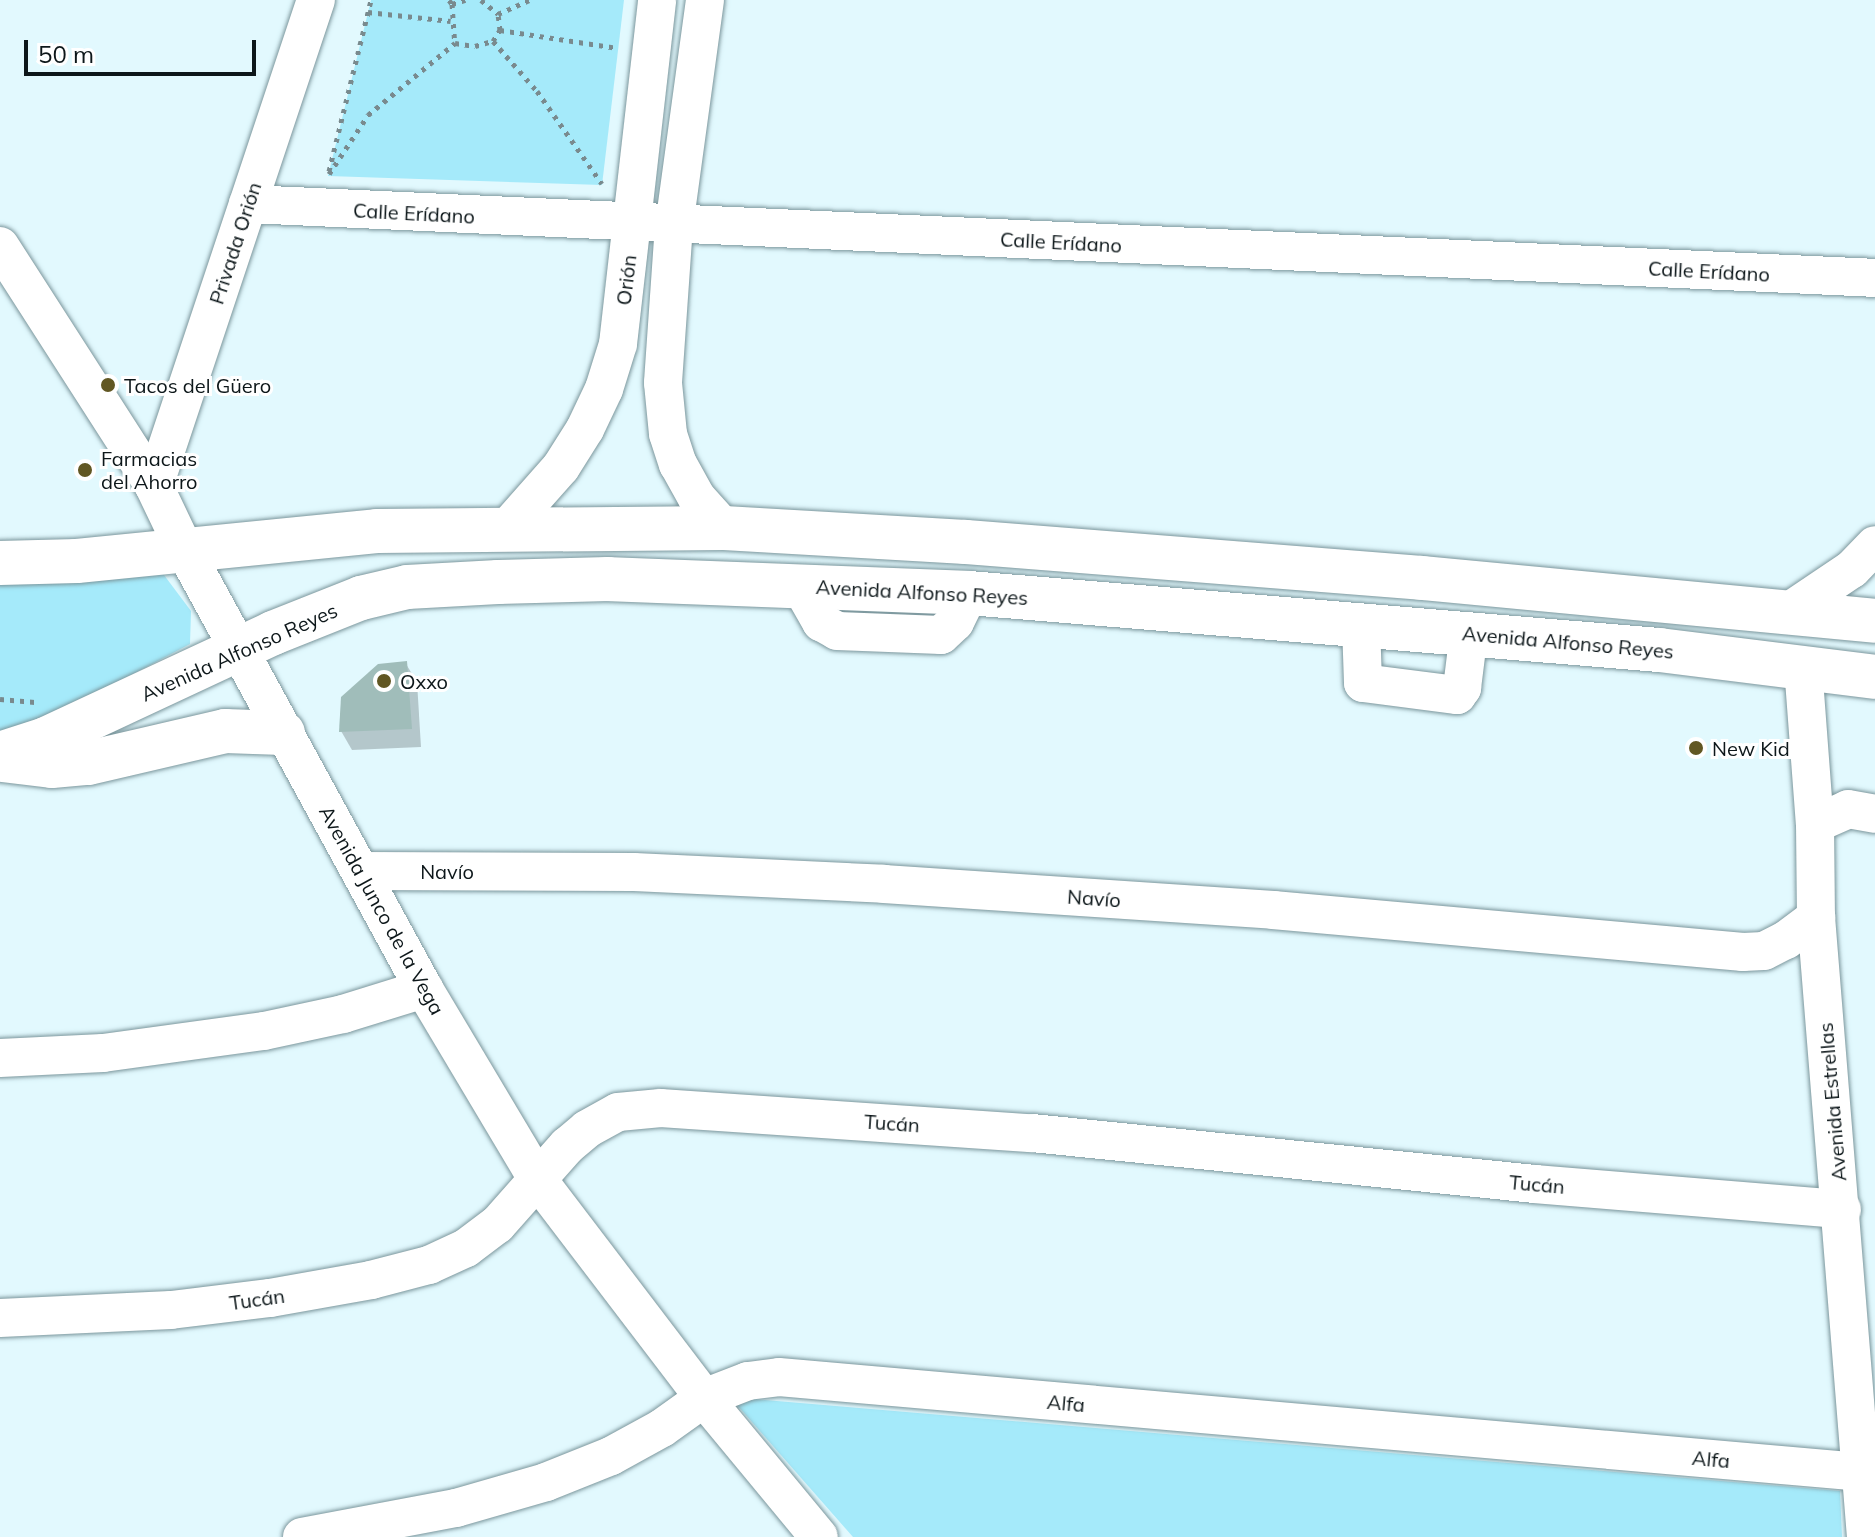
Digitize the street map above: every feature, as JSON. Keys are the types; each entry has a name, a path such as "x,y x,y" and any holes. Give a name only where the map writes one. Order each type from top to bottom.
{"main road":[{"path":"0,563 77,561 377,531 724,528 966,542 1406,577 1875,621"},
{"name":"Avenida Alfonso Reyes","path":"0,757 46,739 322,612 407,587 608,579 969,593 1469,632 1803,666 1875,677"},
{"path":"0,757 52,766 88,763 225,731 283,733"}],"street":[{"name":"Privada Orión","path":"154,486 316,0"},
{"name":"Orión","path":"507,528 561,467 604,389 618,344 657,0"},
{"path":"705,0 674,225 663,383 668,434 678,464 697,498 724,528"},
{"name":"Calle Erídano","path":"248,204 632,224 1875,278"},
{"name":"Avenida Junco de la Vega","path":"5,262 154,486 184,549 424,989 538,1180 704,1398 819,1537"},
{"path":"1785,614 1852,569 1875,545"},
{"path":"1361,625 1363,683 1457,695 1462,688 1469,632"},
{"name":"Avenida Estrellas","path":"1803,666 1815,824 1816,917 1842,1209 1866,1537"},
{"path":"1815,824 1848,809 1875,814"},
{"name":"Navío","path":"360,871 634,872 884,884 1273,910 1743,952 1764,951 1786,940 1816,917"},
{"path":"0,1058 103,1053 237,1036 343,1014 424,989"},
{"name":"Tucán","path":"0,1318 171,1310 270,1298 371,1280 429,1265 466,1248 497,1225 587,1129 618,1112 661,1108 1032,1133 1535,1184 1842,1209"},
{"name":"Alfa","path":"302,1537 456,1508 546,1482 611,1456 662,1428 704,1398 748,1381 779,1377 1860,1472"}],"path":[{"path":"328,176 371,0"},
{"path":"455,43 451,2 465,0"},
{"path":"328,176 368,115 455,43 475,46 493,41 500,30 498,14 481,0"},
{"path":"498,14 529,0"},
{"path":"368,12 451,21"},
{"path":"500,30 619,49"},
{"path":"617,64 620,36"},
{"path":"493,41 537,91 602,185"},
{"path":"602,185 604,170"},
{"path":"328,176 343,176"},
{"path":"587,184 602,185"}],"shaded area":[{"path":"371,0 624,0 602,185 328,176"},
{"path":"161,571 191,611 190,644 0,744 0,582"},
{"path":"730,1397 1840,1491 1842,1537 853,1537"}],"building":[{"name":"Oxxo","path":"407,661 412,729 339,732 341,697 378,664"}],"place":[{"name":"Tacos del Güero","path":"108,385"},
{"name":"Farmacias del Ahorro","path":"85,470"},
{"name":"Oxxo","path":"384,681"},
{"name":"New Kid","path":"1696,748"}]}
